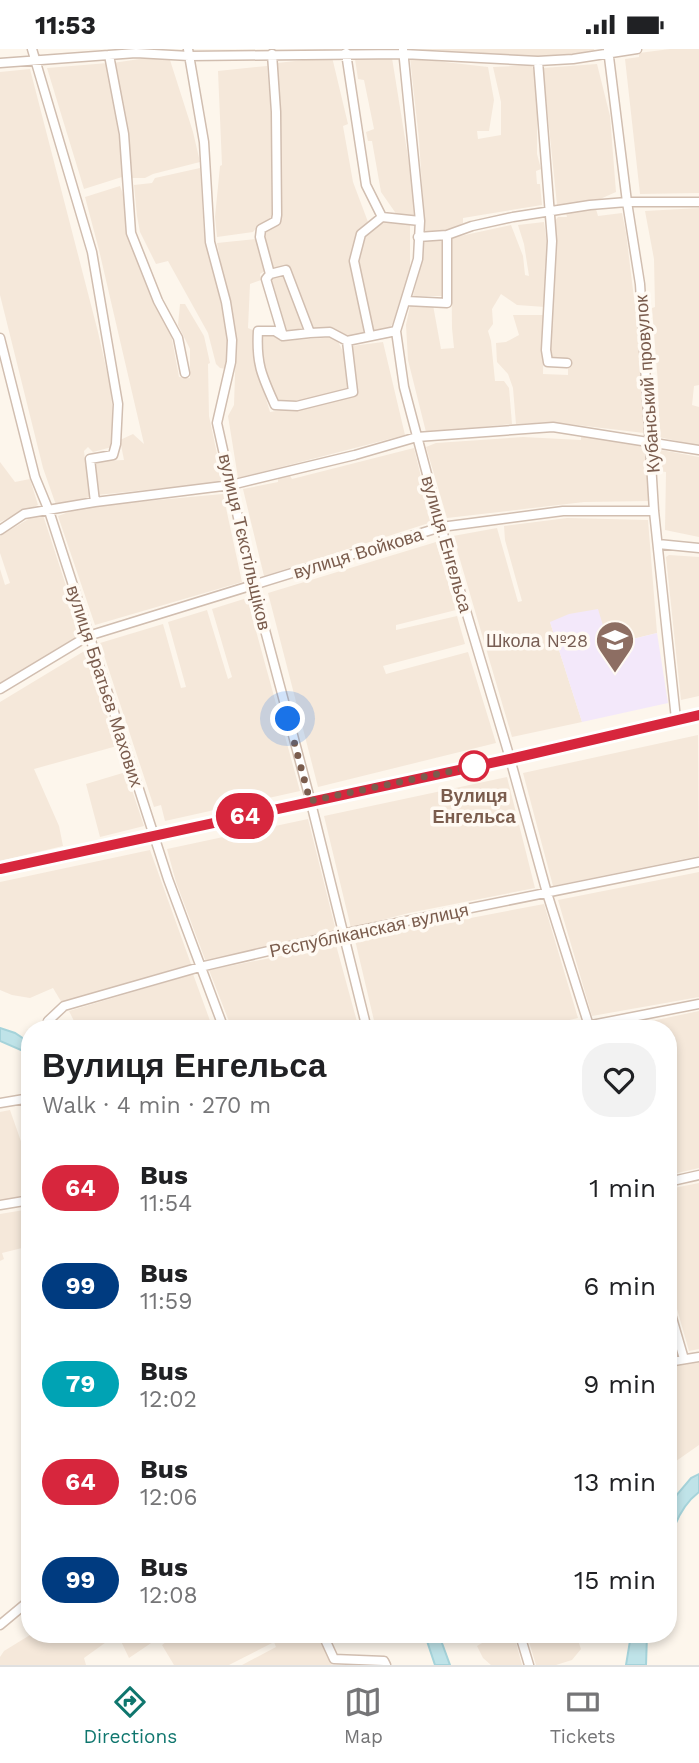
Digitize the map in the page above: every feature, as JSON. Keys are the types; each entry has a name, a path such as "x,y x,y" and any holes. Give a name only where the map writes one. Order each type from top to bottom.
{"street":[{"path":"32,49 92,252 118,404 113,455 90,459 95,502"},
{"path":"0,63 136,53 403,51 538,61 573,59 637,49"},
{"name":"вулиця Енгельса","path":"403,51 420,221 418,259 396,331 404,387 441,527 547,893 587,1020"},
{"name":"вулиця Тєкстільщіков","path":"188,52 204,142 210,242 226,302 232,340 231,362 217,423 253,585 365,1020"},
{"name":"Кубанський провулок","path":"608,52 640,284 654,511 676,719"},
{"path":"346,53 366,185 382,217"},
{"path":"270,274 260,237 261,229 276,221 277,215 276,112 272,54"},
{"path":"109,55 124,134 131,233 158,301 178,338 185,373"},
{"path":"538,61 552,256 546,350 548,362 567,363"},
{"path":"418,237 447,235 471,226 548,211 627,202 699,202"},
{"path":"370,336 354,261 361,234 382,217 420,221"},
{"path":"406,301 447,303 447,235"},
{"path":"283,336 266,279 270,274 286,270 310,333"},
{"path":"347,341 353,392 297,406 275,405 256,355 258,331 275,331 283,336 330,332 347,341 396,331"},
{"name":"вулиця Братьєв Махових","path":"0,338 35,477 49,511 155,837 221,1020"},
{"path":"0,530 24,514 231,485 417,437 552,427 699,450"},
{"name":"вулиця Войкова","path":"0,689 88,636 441,527 563,510 654,511"},
{"path":"658,544 699,548"},
{"path":"0,869 510,759 699,715"},
{"name":"Рєспубліканская вулиця","path":"49,1020 64,1006 200,967 342,934 699,862"},
{"path":"622,1020 699,1004"},
{"path":"0,1103 21,1100"},
{"path":"677,1180 699,1175"},
{"path":"0,1205 21,1202"},
{"path":"677,1335 684,1359"},
{"path":"677,1360 699,1357"},
{"path":"0,1625 21,1608"},
{"path":"327,1643 334,1659 384,1661 386,1665"},
{"path":"522,1643 529,1665"}],"shaded area":[{"path":"413,49 594,49 595,52 552,57"},
{"path":"699,49 699,193 640,194 625,59 639,57 639,53"},
{"path":"332,57 348,124 343,126 353,182 368,222 388,219 410,224 410,269 393,323 389,329 348,337 333,330 311,330 291,270 287,267 272,269 263,237 265,229 281,222 277,63"},
{"path":"146,58 170,60 200,162 145,178 132,178 127,134 113,63"},
{"path":"392,58 417,215 397,215 381,192 372,141 368,141 366,132 374,129 364,80 358,79 355,59"},
{"path":"410,58 488,67 494,100 489,131 477,131 478,139 501,135 501,102 493,67 532,65 537,101 537,154 541,169 536,171 542,205 463,218 463,223 445,232 425,234"},
{"path":"108,63 124,171 122,177 84,189 47,68"},
{"path":"597,64 610,116 616,192 600,199 557,205 543,68"},
{"path":"267,66 271,114 272,219 259,225 253,232 217,237 215,217 222,165 218,71"},
{"path":"30,69 98,332 111,390 114,437 112,447 93,452 88,447 84,451 90,497 56,505 43,468 0,295 0,72"},
{"path":"200,168 204,233 225,314 228,349 226,369 216,364 208,333 168,261 156,264 140,232 137,216 134,185 152,183 155,178"},
{"path":"120,186 126,203 125,214 131,244 171,334 179,377 190,378 190,349 178,325 180,304 185,304 204,336 210,363 209,416 223,482 97,495 96,464 124,460 120,440 133,434 144,444 85,197"},
{"path":"699,208 699,385 694,386 692,405 699,407 699,446 659,437 652,308 655,307 654,259 645,211"},
{"path":"596,209 598,216 622,213 642,363 644,433 552,422 516,424 513,388 508,374 497,362 496,343 506,342 519,335 513,315 544,315 543,374 568,375 568,361 551,358 548,352 549,302 553,302 555,285 551,284 552,269 555,268 554,222 558,217 567,217 566,213"},
{"path":"544,222 549,259 545,307 517,305 501,294 492,309 493,324 488,331 495,381 504,381 509,388 512,424 426,432 408,360 406,325 410,306 433,305 441,349 454,348 451,238 511,225 523,256 525,275 529,276 518,225"},
{"path":"257,239 265,271 260,274 261,280 250,284 248,328 255,331 256,366 270,412 357,394 352,346 383,342 405,435 238,478 228,416 234,405 236,343 217,243"},
{"path":"443,239 444,296 413,296 422,260 422,240"},
{"path":"285,273 305,330 285,334 269,278"},
{"path":"261,334 275,336 284,341 336,337 344,354 349,388 314,398 279,403 263,374 260,359"},
{"path":"581,435 642,445 647,451 650,501 584,502 447,518 426,447 436,443 523,437 581,440"},
{"path":"414,448 432,522 264,576 243,489 278,482 278,477 289,474 292,479"},
{"path":"661,450 699,457 699,537 665,530 666,472 659,471"},
{"path":"0,462 15,482 30,479 38,505 0,522"},
{"path":"223,494 242,582 95,625 58,516 82,507"},
{"path":"43,515 82,635 0,685 0,569 5,585 10,583 0,553 0,536 30,518"},
{"path":"567,518 648,520 657,633 608,645 550,622 582,722 512,737 453,536 497,528 518,602 522,601 505,540 504,526"},
{"path":"436,542 456,610 396,625 396,630 457,616 465,644 383,666 386,674 468,652 496,743 318,787 268,593"},
{"path":"666,557 699,557 699,696 681,700"},
{"path":"247,598 300,791 165,821 161,805 154,807 100,643 163,624 181,688 186,687 168,622 207,610 228,679 232,677 212,609"},
{"name":"Школа №28","path":"598,609 609,645 657,633 668,703 582,722 550,622 569,614"},
{"path":"86,650 117,746 34,769 59,826 63,846 0,861 0,702"},
{"path":"698,735 699,856 553,886 523,773"},
{"path":"126,772 144,826 100,837 86,784"},
{"path":"507,777 535,888 409,913 351,928 324,816"},
{"path":"308,819 336,931 206,962 176,882 167,849"},
{"path":"150,850 191,964 62,1003 53,988 30,998 0,990 0,882"},
{"path":"699,872 699,997 592,1016 558,900"},
{"path":"544,904 578,1018 374,1020 355,940"},
{"path":"336,945 357,1020 228,1020 209,970"},
{"path":"193,974 210,1020 74,1020 69,1011"},
{"path":"699,1011 699,1168 677,1173 677,1020 656,1020"},
{"path":"10,1110 21,1141 21,1197 0,1200 0,1112"},
{"path":"699,1183 699,1349 689,1351 677,1309 677,1187"},
{"path":"21,1210 21,1248 2,1253 4,1259 0,1261 0,1214"},
{"path":"699,1362 699,1445 677,1460 677,1366"},
{"path":"21,1641 21,1643 105,1643 84,1658 86,1665 0,1665 0,1657 4,1651"},
{"path":"122,1643 151,1643 129,1658"},
{"path":"272,1643 229,1665 174,1665 162,1645"},
{"path":"274,1643 323,1643 332,1665 242,1665 276,1647"},
{"path":"482,1643 516,1643 522,1665 491,1665 483,1658 477,1646"},
{"path":"529,1643 579,1643 581,1649 572,1660 556,1665 536,1665"}],"water":[{"path":"0,1028 15,1033 21,1037 21,1050 0,1041"},
{"path":"699,1474 699,1492 688,1502 677,1522 677,1495 691,1478"},
{"path":"428,1643 442,1643 450,1665 435,1665"},
{"path":"630,1643 647,1643 646,1665 626,1665"}],"bus line":[{"name":"64","path":"0,869 510,759 699,715"}],"place":[{"name":"Школа №28","path":"615,674"},
{"name":"Вулиця Енгельса","path":"474,766"}],"route":[{"path":"288,719 310,801 485,764 474,766"}]}
